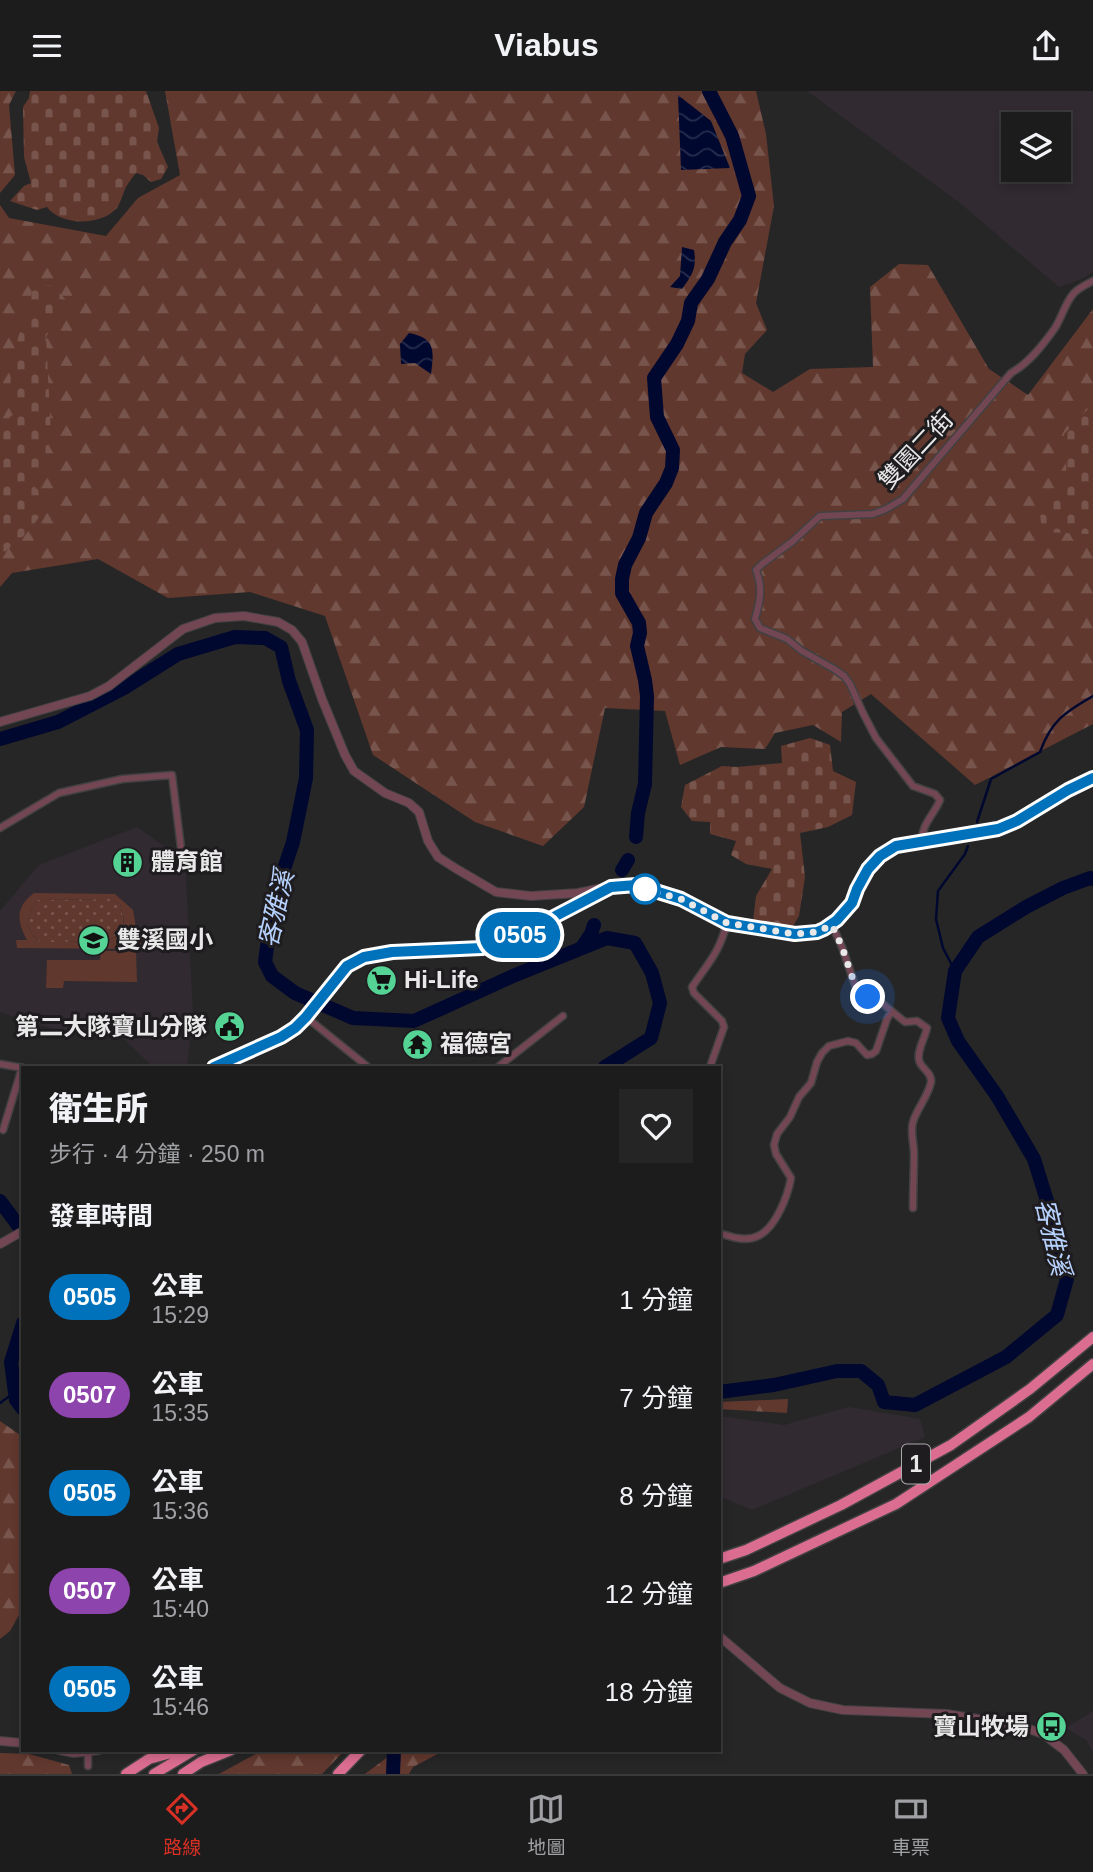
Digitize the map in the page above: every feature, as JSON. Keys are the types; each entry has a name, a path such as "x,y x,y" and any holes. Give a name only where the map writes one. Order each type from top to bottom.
{"highway":[{"name":"1","path":"721,1558 746,1550 841,1505 951,1445 1030,1389 1093,1337"},
{"name":"1","path":"721,1582 754,1571 896,1504 1029,1417 1093,1364"},
{"path":"126,1774 149,1759 175,1752"},
{"path":"154,1774 191,1752"},
{"path":"183,1774 201,1762 227,1752"},
{"path":"338,1774 359,1752"}],"street":[{"name":"雙園二街","path":"922,842 924,826 940,800 934,794 912,786 876,738 844,676 787,639 760,628 755,619 761,589 756,570 820,516 873,514 903,499 1011,373 1024,366 1032,357 1054,329 1076,291 1093,281"},
{"path":"0,722 90,696 109,686 183,629 215,618 244,616 278,622 292,630 302,642 326,709 354,771 385,793 409,803 419,812 428,841 438,856 455,868 496,892 531,896 636,885 670,895 727,923 795,934 817,932 832,925 852,903 863,875 880,856 896,846 998,829 1093,778"},
{"path":"0,828 59,793 122,779 172,775 182,856"},
{"path":"216,1066 295,1028 347,966 364,957 392,952 482,948 506,942 611,887"},
{"path":"710,1066 724,1027 722,1021 694,993 692,987 714,958 727,923"},
{"path":"832,925 856,988 868,997 878,1000 905,1022 917,1021 927,1028 919,1061 930,1074 931,1080 912,1128 913,1208"},
{"path":"721,1234 739,1239 758,1236 775,1220 791,1178 776,1154 774,1145 777,1134 790,1117 799,1097 811,1083 822,1053 829,1046 848,1041 856,1043 867,1055 872,1054 876,1051 891,1012"},
{"path":"499,1066 563,1016"},
{"path":"306,1017 367,1066"},
{"path":"0,1064 21,1068"},
{"path":"3,1130 21,1071"},
{"path":"0,1244 21,1232"},
{"path":"721,1638 780,1688 810,1703 844,1710 947,1714 1021,1726 1043,1734 1063,1750 1083,1774"},
{"path":"0,1741 21,1743"},
{"path":"69,1752 88,1752 88,1766"}],"shaded area":[{"path":"807,91 1093,91 1093,271 1084,278 1059,287 960,203"},
{"name":"雙溪國小","path":"137,827 185,861 193,1015 187,1066 152,1066 123,1038 59,1031 0,1012 0,911 39,865"},
{"path":"849,1407 920,1419 925,1437 752,1510 721,1497 721,1416 784,1425"},
{"path":"1093,1711 1093,1752 1086,1740 1066,1728"}],"green space":[{"path":"0,91 16,91 9,105 15,175 0,193"},
{"path":"30,91 146,91 159,128 157,142 168,167 161,179 151,182 136,173 126,187 117,208 92,221 62,218 47,207 37,210 10,201 24,186 31,183 24,157 23,107"},
{"path":"165,91 756,91 766,134 774,206 756,303 767,330 745,354 742,373 773,392 810,369 873,367 870,287 899,264 928,265 989,369 1028,395 1093,309 1093,724 975,785 871,694 842,712 841,742 813,725 775,733 765,749 721,747 680,765 665,711 605,708 584,807 543,846 475,822 373,755 325,616 250,592 168,598 98,559 12,573 0,587 0,205 9,218 106,236 138,198 180,175"},
{"path":"34,285 52,285 66,300 46,337 51,435 44,461 32,476 31,484 44,495 45,509 29,531 0,556 0,426 18,410 10,384 11,361"},
{"path":"1093,407 1093,533 1042,532 1039,504 1067,479 1064,434"},
{"path":"810,738 830,745 833,771 856,782 852,815 828,827 800,833 805,877 799,916 790,931 753,921 756,896 772,869 746,864 731,855 736,841 710,834 710,822 692,821 681,807 685,785 722,766 782,763 781,746"},
{"path":"34,893 115,894 133,910 136,928 129,937 143,936 144,949 17,948 16,940 27,940 21,927 20,915 28,898","holes":["110,899 120,904 124,925 122,932 112,939 40,942 29,927 30,912 37,900"]},
{"path":"110,899 120,904 123,916 121,931 112,939 40,942 29,927 29,918 37,900"},
{"path":"101,951 136,951 137,982 64,981 63,988 46,988 47,960 100,960"},
{"path":"788,1399 787,1413 721,1409 721,1402"},
{"path":"0,1421 21,1436 21,1612 10,1631 0,1639"},
{"path":"259,1752 343,1752 322,1774 219,1774"},
{"path":"394,1752 441,1752 413,1767 409,1774 365,1774"},
{"path":"0,1753 29,1754 69,1765 72,1774 0,1774"}],"water":[{"path":"678,95 711,121 730,168 681,170"},
{"path":"682,247 694,250 695,262 682,289 670,287 680,276"},
{"path":"409,333 429,342 433,359 431,374 415,363 401,364 400,344"}],"waterway":[{"path":"636,837 645,784 647,696 637,646 639,623 622,593 622,579 646,513 666,483 672,468 673,450 657,417 654,378 677,344 688,321 691,303 708,279 725,242 740,220 749,196 732,136 709,91"},
{"name":"客雅溪","path":"0,739 58,722 124,688 178,654 235,637 265,638 281,647 289,681 307,730 306,778 293,842 273,902 265,962 272,976 295,993 353,1018 414,1021 513,976 607,938 635,943 652,973 660,1003 651,1038 607,1066"},
{"path":"977,822 991,779 1040,752 1049,732 1060,718 1093,696"},
{"path":"955,971 943,948 936,919 938,891 968,846"},
{"path":"622,870 628,860"},
{"name":"客雅溪","path":"721,1392 774,1385 837,1371 861,1371 878,1385 884,1402 915,1405 1006,1357 1057,1315 1067,1279 1057,1233 1034,1159 997,1096 958,1041 948,1018 955,971 978,937 1063,888 1093,879"},
{"path":"583,946 594,925"},
{"path":"0,1201 21,1229"},
{"path":"21,1330 11,1362 16,1400 21,1406"},
{"path":"0,1403 15,1392"},
{"path":"393,1774 394,1752"}],"bus line":[{"name":"0505","path":"216,1066 295,1028 347,966 364,957 392,952 482,948 506,942 611,887 636,885 670,895 727,923 795,934 817,932 832,925 841,916 852,903 863,875 873,862 887,851 896,846 998,829 1093,778"}],"place":[{"name":"體育館","path":"128,862"},
{"name":"雙溪國小","path":"94,940"},
{"name":"Hi-Life","path":"381,980"},
{"name":"第二大隊寶山分隊","path":"230,1027"},
{"name":"福德宮","path":"417,1044"},
{"name":"寶山牧場","path":"1052,1727"}],"route":[{"path":"645,889 681,899 727,923 795,934 817,932 832,925 856,988 868,997"}]}
